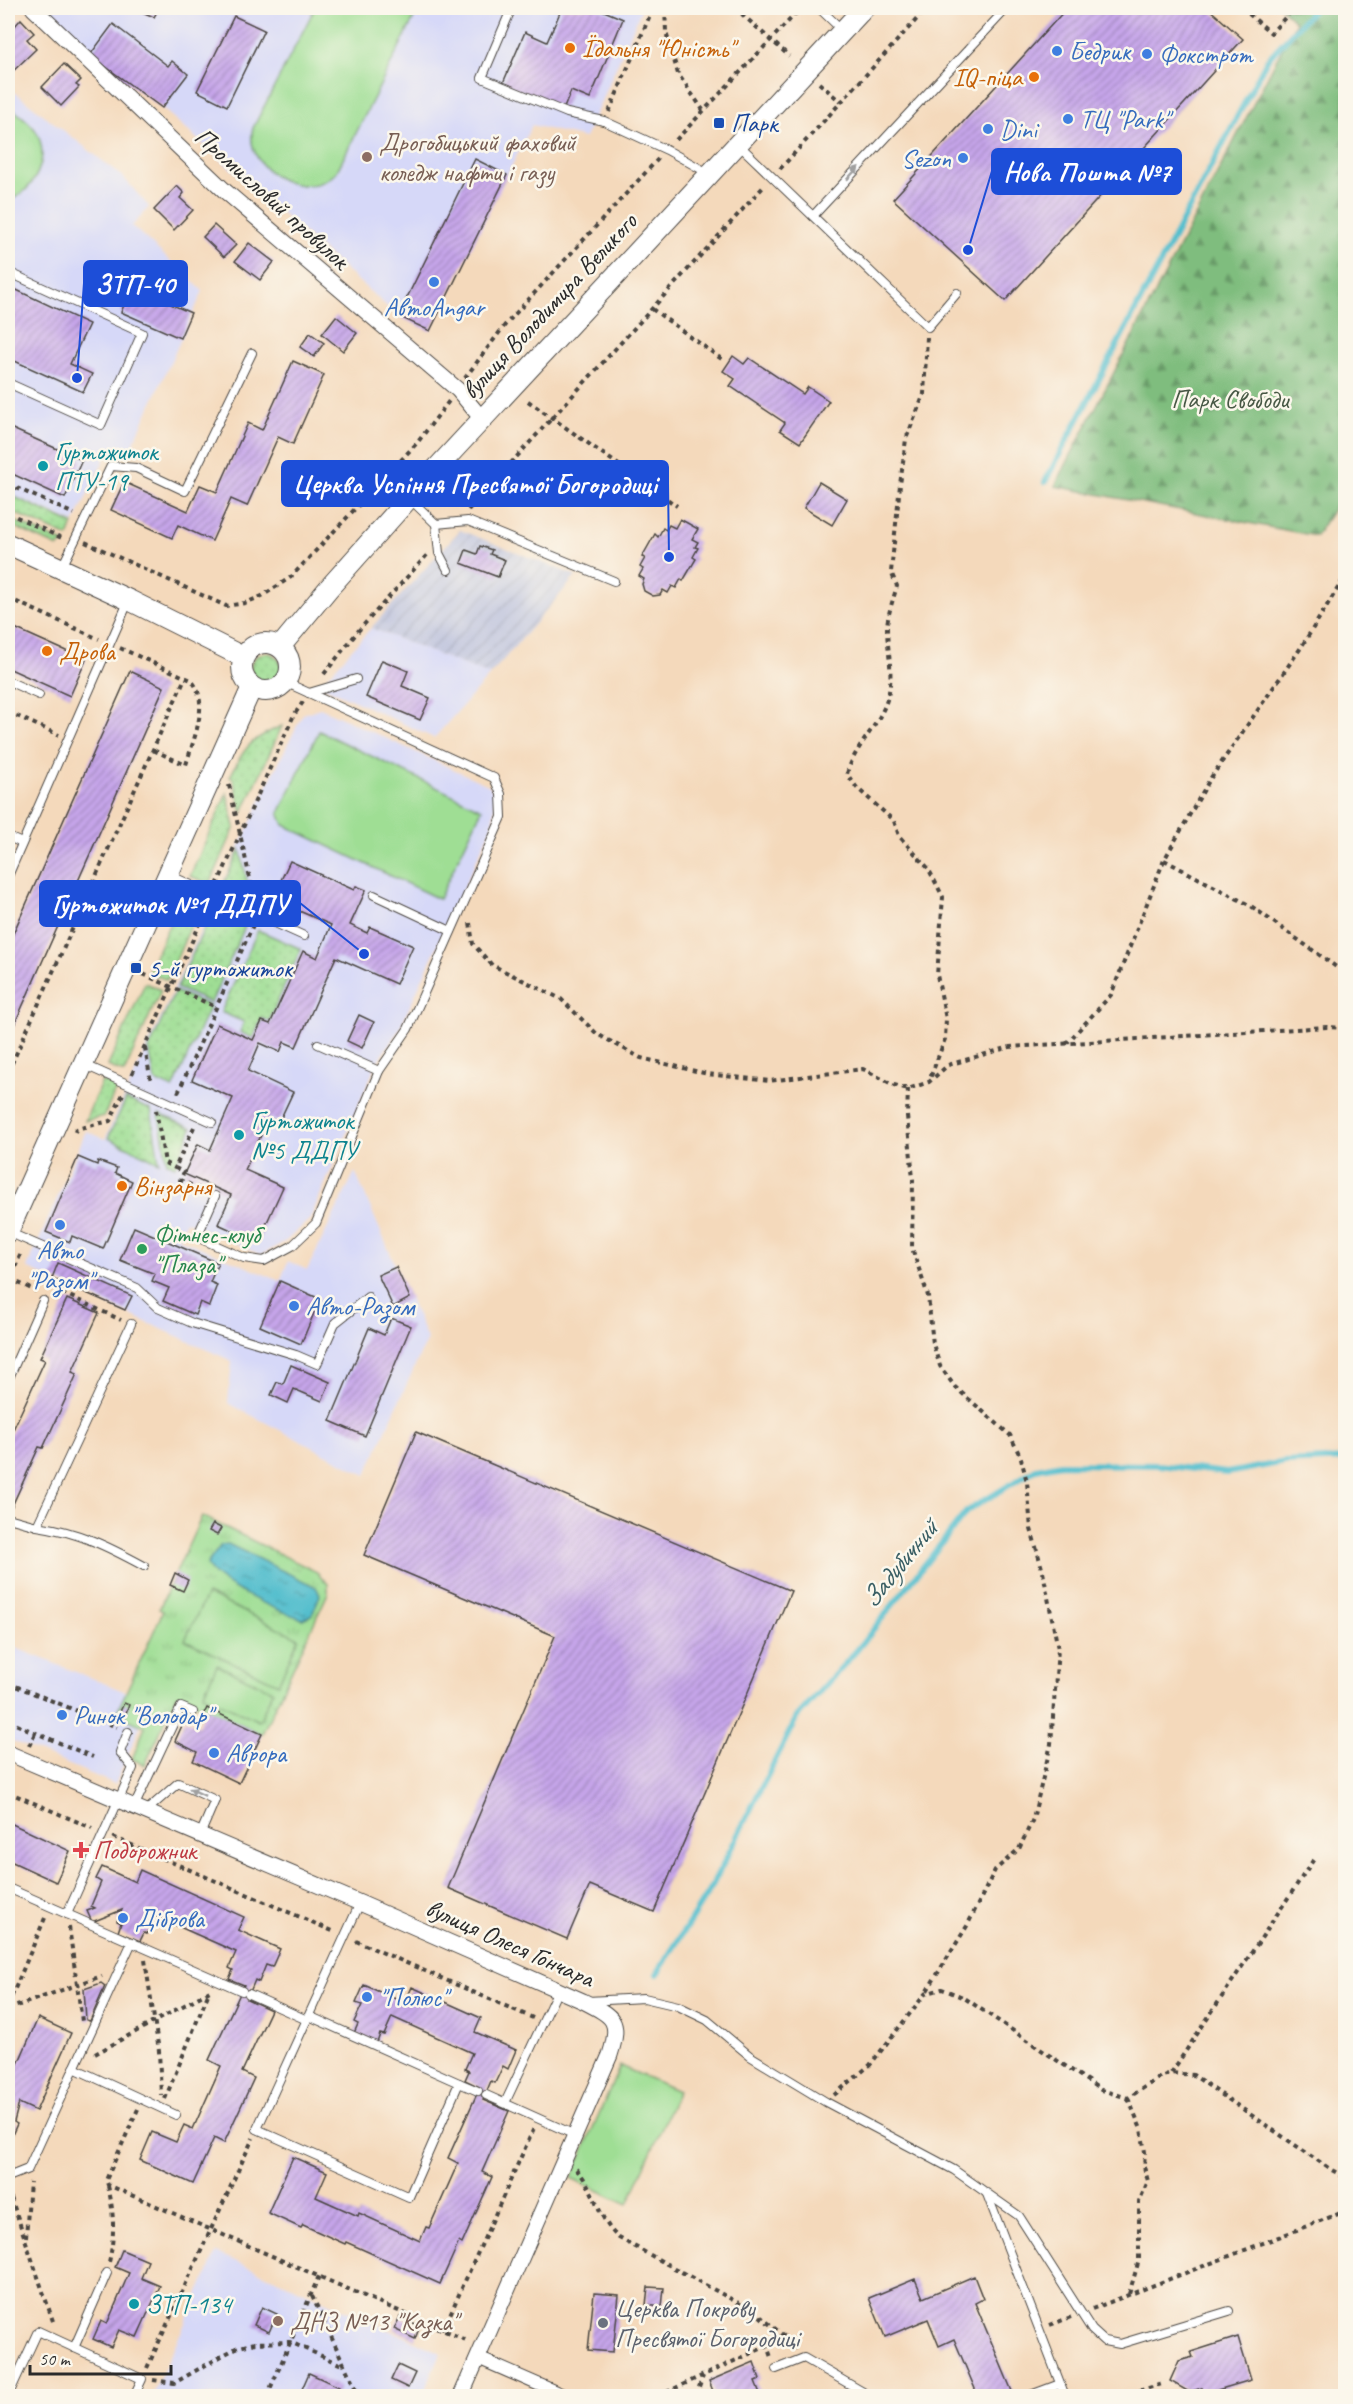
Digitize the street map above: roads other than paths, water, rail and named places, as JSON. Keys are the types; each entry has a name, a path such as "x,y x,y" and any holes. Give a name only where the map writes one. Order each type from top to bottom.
{"street":[{"name":"Промисловий провулок","path":"33,8 225,191 458,390 482,419"},
{"name":"вулиця Володимира Великого","path":"280,647 409,498 708,173 864,8"},
{"path":"8,544 129,600 243,657"},
{"path":"267,642 280,647 285,651 290,663 289,676 285,682 270,691 252,687 243,676 241,667 243,657 257,644 267,642"},
{"path":"8,1232 252,687"},
{"name":"вулиця Олеся Гончара","path":"8,1752 583,2001 607,2014 616,2024 616,2036 610,2055 461,2397"},
{"path":"480,2352 565,2397"}],"lane":[{"path":"500,8 510,12 482,78 567,113 604,121 667,150 708,173"},
{"path":"819,8 842,30"},
{"path":"813,216 1007,8"},
{"path":"737,142 928,327 957,293"},
{"path":"8,272 142,333 101,425 8,383"},
{"path":"61,569 111,466 136,468 185,490 252,353"},
{"path":"409,498 436,524 439,554 448,570"},
{"path":"436,524 468,521 615,581"},
{"path":"8,876 129,600"},
{"path":"309,693 356,679"},
{"path":"215,1196 197,1237 244,1258 264,1261 292,1246 316,1223 379,1071 408,1029 502,817 501,794 494,778 285,682"},
{"path":"8,683 39,695"},
{"path":"8,837 22,843"},
{"path":"168,874 304,936"},
{"path":"374,895 451,931"},
{"path":"318,1044 379,1071"},
{"path":"83,1064 212,1122"},
{"path":"8,1232 137,1288 158,1308 192,1323 296,1355 317,1364 335,1323 368,1297"},
{"path":"8,1380 43,1300"},
{"path":"37,1526 131,1324"},
{"path":"8,1518 83,1535 144,1566"},
{"path":"140,1810 181,1707 193,1712"},
{"path":"67,1914 133,1768 120,1752 128,1732"},
{"path":"140,1810 178,1783 215,1800 200,1835"},
{"path":"8,1888 575,2135"},
{"path":"360,1903 257,2129 409,2197 459,2084"},
{"path":"8,2177 28,2169 132,1942"},
{"path":"506,2103 558,1990"},
{"path":"583,2001 644,1998 678,2006 707,2020 750,2056 826,2102 954,2170 1018,2216 1092,2330 1104,2341 1120,2343 1229,2311"},
{"path":"75,2066 176,2115"},
{"path":"987,2193 1065,2397"},
{"path":"74,2348 106,2273"},
{"path":"8,2397 38,2331 142,2379 134,2397"},
{"path":"777,2369 804,2358 870,2397"},
{"path":"1028,2397 1060,2384"}],"water":[{"path":"228,1544 316,1587 320,1595 312,1615 303,1619 265,1604 234,1588 212,1572 207,1564 221,1545"}],"waterway":[{"path":"1045,482 1267,60 1315,8"},
{"name":"Задубичний","path":"657,1974 712,1886 797,1717 857,1650 967,1511 1036,1469 1061,1464 1159,1465 1227,1473 1285,1462 1346,1459"}],"place":[{"name":"Їдальня \"Юність\"","path":"570,48"},
{"name":"Бедрик","path":"1057,51"},
{"name":"Фокстрот","path":"1147,54"},
{"name":"IQ-піца","path":"1034,77"},
{"name":"ТЦ \"Park\"","path":"1068,119"},
{"name":"Парк","path":"719,123"},
{"name":"Dini","path":"988,129"},
{"name":"Дрогобицький фаховий коледж нафти і газу","path":"367,157"},
{"name":"Sezon","path":"963,158"},
{"name":"Нова Пошта №7","path":"968,250"},
{"name":"АвтоAngar","path":"434,282"},
{"name":"ЗТП-40","path":"77,378"},
{"name":"Гуртожиток ПТУ-19","path":"43,466"},
{"name":"Церква Успіння Пресвятої Богородиці","path":"669,557"},
{"name":"Дрова","path":"47,651"},
{"name":"Гуртожиток №1 ДДПУ","path":"364,954"},
{"name":"5-й гуртожиток","path":"136,968"},
{"name":"Гуртожиток №5 ДДПУ","path":"239,1135"},
{"name":"Вінзарня","path":"122,1186"},
{"name":"Авто \"Разом\"","path":"60,1225"},
{"name":"Фітнес-клуб \"Плаза\"","path":"142,1249"},
{"name":"Авто-Разом","path":"294,1306"},
{"name":"Ринок \"Володар\"","path":"62,1715"},
{"name":"Аврора","path":"214,1753"},
{"name":"Подорожник","path":"81,1850"},
{"name":"Діброва","path":"123,1918"},
{"name":"\"Полюс\"","path":"367,1997"},
{"name":"ЗТП-134","path":"134,2304"},
{"name":"ДНЗ №13 \"Казка\"","path":"278,2321"},
{"name":"Церква Покрову Пресвятої Богородиці","path":"603,2323"}],"park label":[{"name":"Парк Свободи","path":"1230,399"}]}
